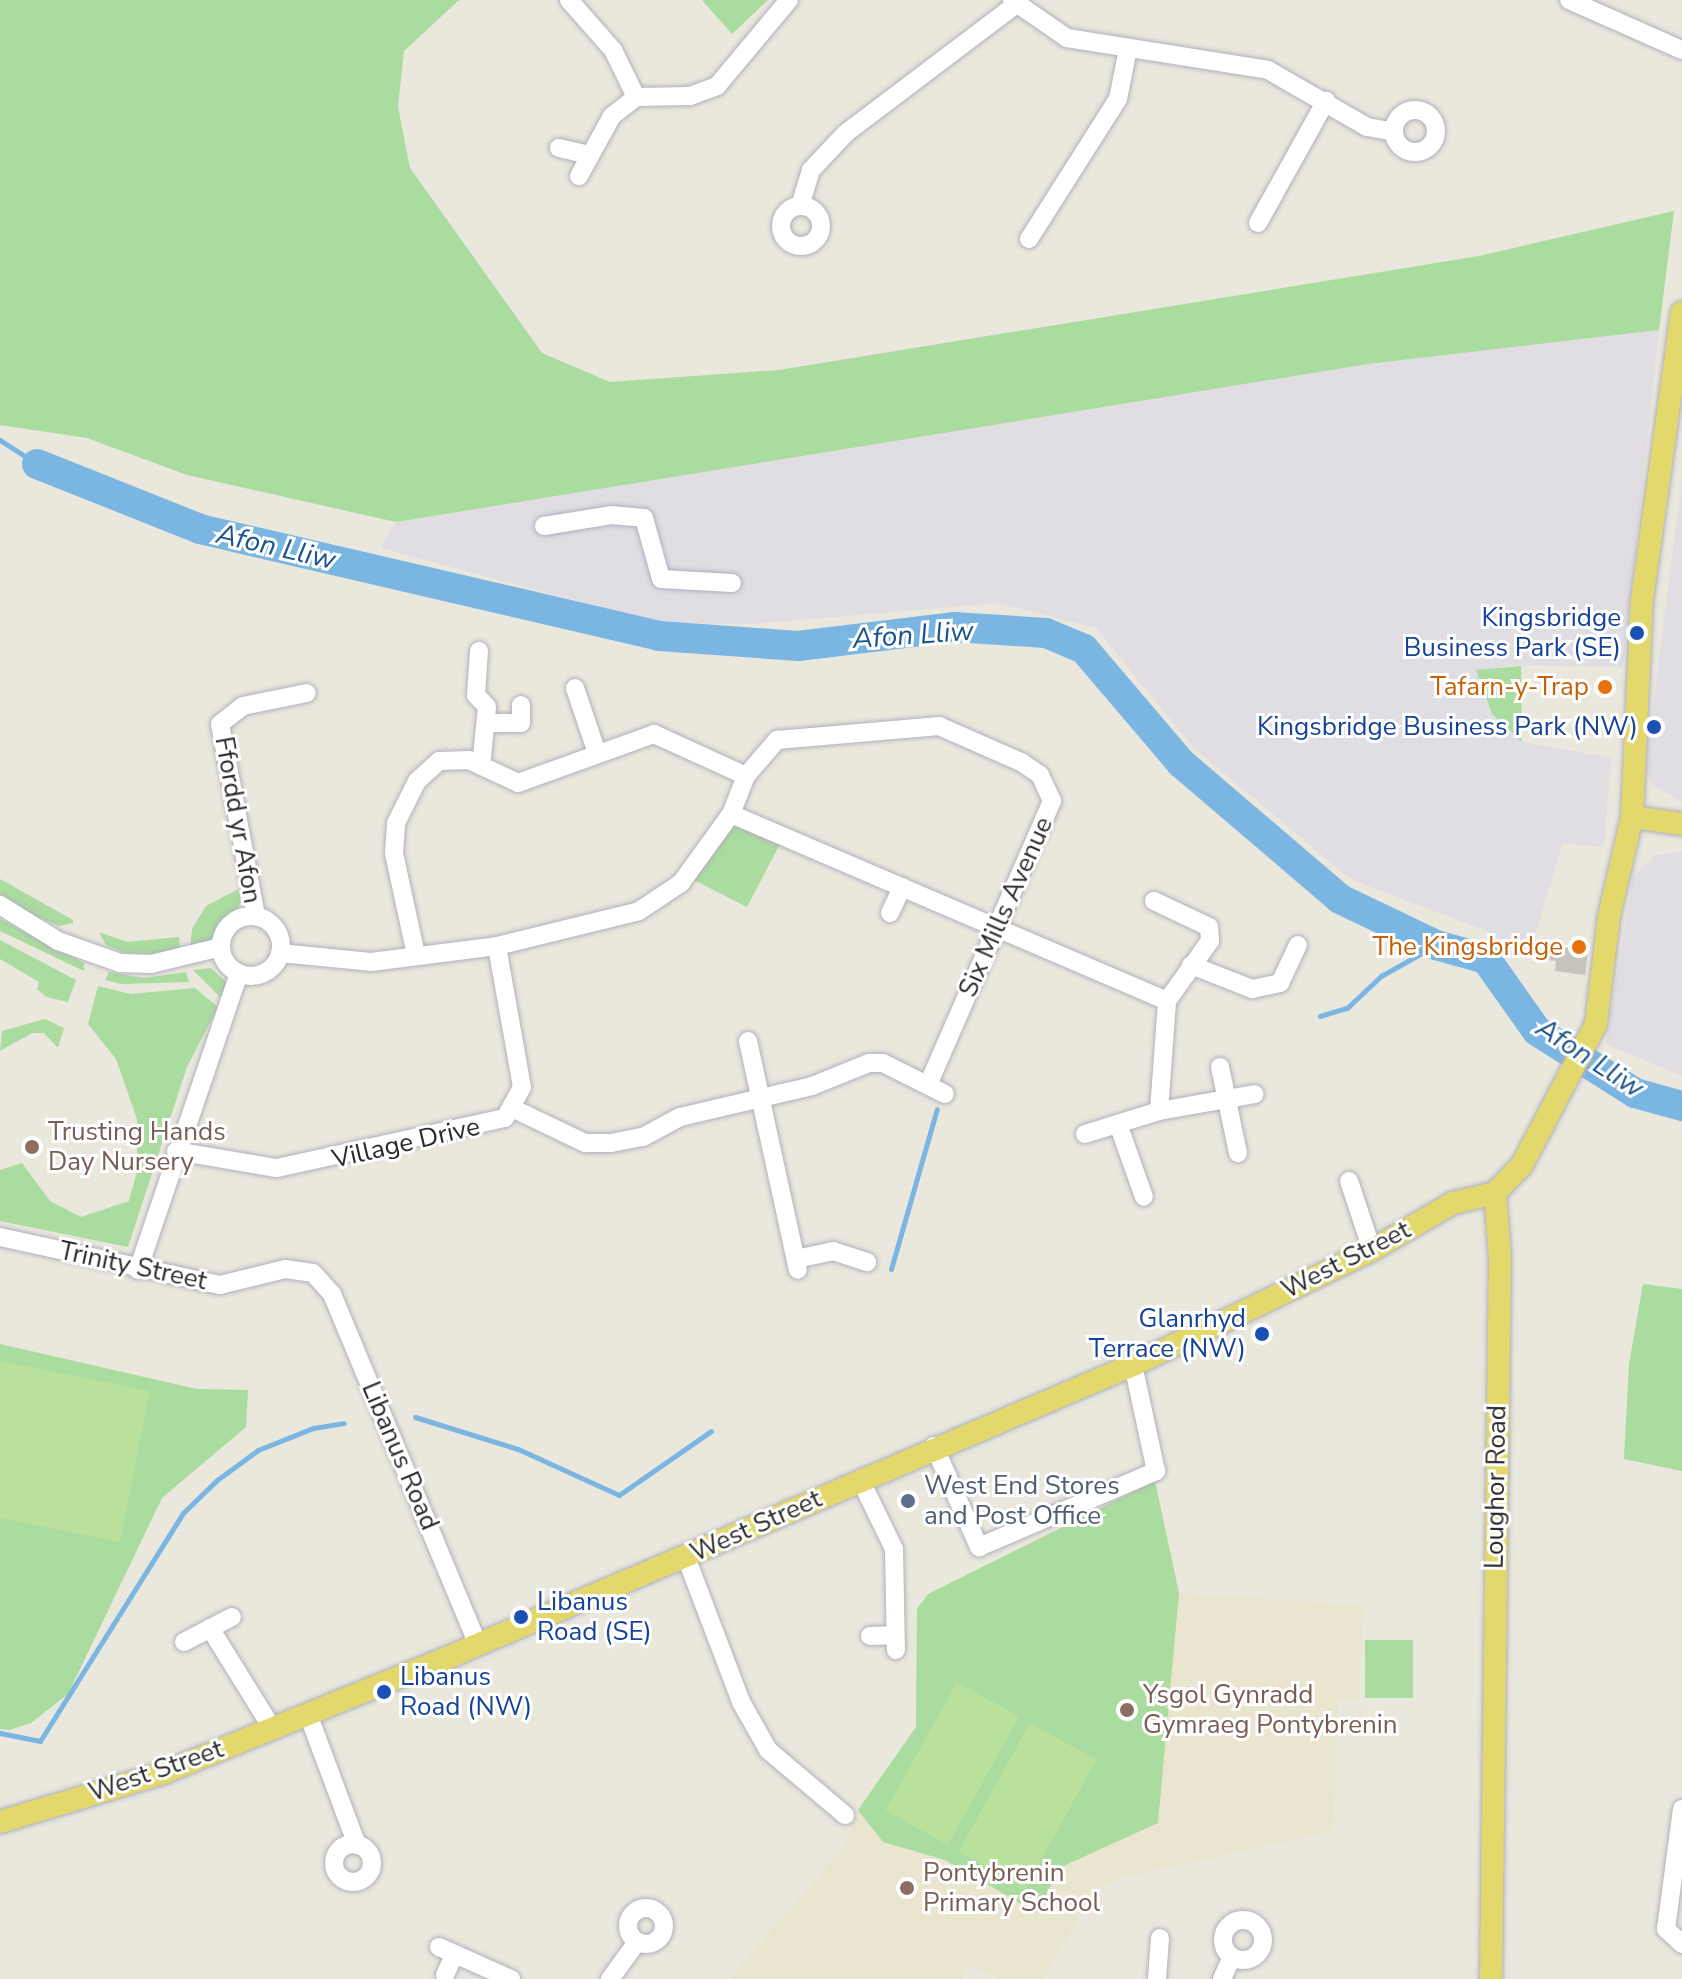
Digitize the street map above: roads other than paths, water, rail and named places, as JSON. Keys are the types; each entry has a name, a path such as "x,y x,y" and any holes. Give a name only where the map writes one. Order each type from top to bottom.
{"main road":[{"path":"1495,1193 1522,1165 1596,1024 1609,916 1632,817 1642,600 1682,313"},
{"path":"1632,817 1682,824"},
{"name":"West Street","path":"0,1822 163,1773 686,1557 934,1446 1133,1365 1372,1250 1453,1203 1495,1193"},
{"name":"Loughor Road","path":"1491,1979 1500,1257 1495,1193"}],"street":[{"path":"569,0 613,50 636,97"},
{"path":"579,176 586,154 612,116 636,97 690,96 717,86 789,0"},
{"path":"1569,0 1682,50"},
{"path":"800,206 811,170 846,133 1014,2 1067,38 1268,70 1376,131 1394,132"},
{"path":"1029,239 1050,225 1118,99 1128,49"},
{"path":"1258,223 1326,101"},
{"path":"559,148 586,154"},
{"path":"544,526 611,515 644,518 661,579 732,583"},
{"path":"479,651 476,695 487,707 481,766"},
{"path":"575,688 597,753"},
{"name":"Ffordd yr Afon","path":"256,916 220,724 243,706 307,693"},
{"path":"486,723 521,723 521,705"},
{"name":"Six Mills Avenue","path":"280,953 347,963 497,946 657,903 681,883 731,814 746,776 777,740 913,726 958,732 1021,762 1040,775 1052,801 995,930 936,1089 883,1063 869,1063 812,1086 760,1096"},
{"path":"416,955 394,853 396,823 417,781 439,761 481,766 518,783 654,734 746,776"},
{"path":"731,814 995,930 1167,1001"},
{"path":"890,913 902,887"},
{"path":"1154,901 1209,927 1207,949 1191,965 1167,1001 1159,1111"},
{"path":"0,905 58,941 120,963 151,964 221,947"},
{"path":"256,916 273,925 280,953 269,970 239,974 226,963 221,947 230,923 256,916"},
{"path":"1191,965 1252,989 1280,983 1298,945"},
{"name":"Village Drive","path":"176,1151 277,1168 493,1123 514,1109 519,1064 497,946"},
{"path":"138,1270 176,1151 239,974"},
{"path":"748,1041 797,1264 833,1251 867,1262"},
{"path":"1220,1067 1238,1153"},
{"path":"1085,1134 1159,1111 1255,1094"},
{"path":"514,1109 585,1143 611,1143 760,1096"},
{"path":"1118,1124 1144,1197"},
{"path":"1349,1181 1372,1250"},
{"name":"Trinity Street","path":"0,1237 138,1270 220,1285 285,1269 313,1273"},
{"name":"Libanus Road","path":"313,1273 332,1294 478,1644"},
{"path":"934,1446 979,1547 1156,1471 1133,1365"},
{"path":"860,1479 894,1549 895,1642 870,1636"},
{"path":"686,1557 741,1702 768,1750 845,1815"},
{"path":"184,1642 232,1617"},
{"path":"210,1628 272,1728"},
{"path":"308,1714 357,1845"},
{"path":"1682,1809 1666,1929 1682,1944"},
{"path":"1157,1979 1160,1938"},
{"path":"610,1979 637,1942"},
{"path":"445,1975 447,1951 511,1979"},
{"path":"1222,1979 1232,1957"}],"waterway":[{"name":"Afon Lliw","path":"0,440 37,464"},
{"name":"Afon Lliw","path":"37,464 200,529 659,636 798,646 954,627 1046,633 1084,649 1181,763 1340,899 1436,945 1486,959 1537,1031 1635,1093 1682,1106"},
{"path":"1320,1016 1347,1008 1381,976 1436,945"},
{"path":"891,1269 937,1109"},
{"path":"415,1417 518,1449 619,1495 711,1431"},
{"path":"0,1733 40,1741 183,1513 217,1480 258,1450 313,1428 344,1423"}],"place":[{"name":"Kingsbridge Business Park (SE)","path":"1637,633"},
{"name":"Tafarn-y-Trap","path":"1605,687"},
{"name":"Kingsbridge Business Park (NW)","path":"1654,727"},
{"name":"The Kingsbridge","path":"1579,947"},
{"name":"Trusting Hands Day Nursery","path":"32,1147"},
{"name":"Glanrhyd Terrace (NW)","path":"1262,1334"},
{"name":"West End Stores and Post Office","path":"908,1501"},
{"name":"Libanus Road (SE)","path":"521,1617"},
{"name":"Libanus Road (NW)","path":"384,1692"},
{"name":"Ysgol Gynradd Gymraeg Pontybrenin","path":"1127,1710"},
{"name":"Pontybrenin Primary School","path":"907,1888"}]}
